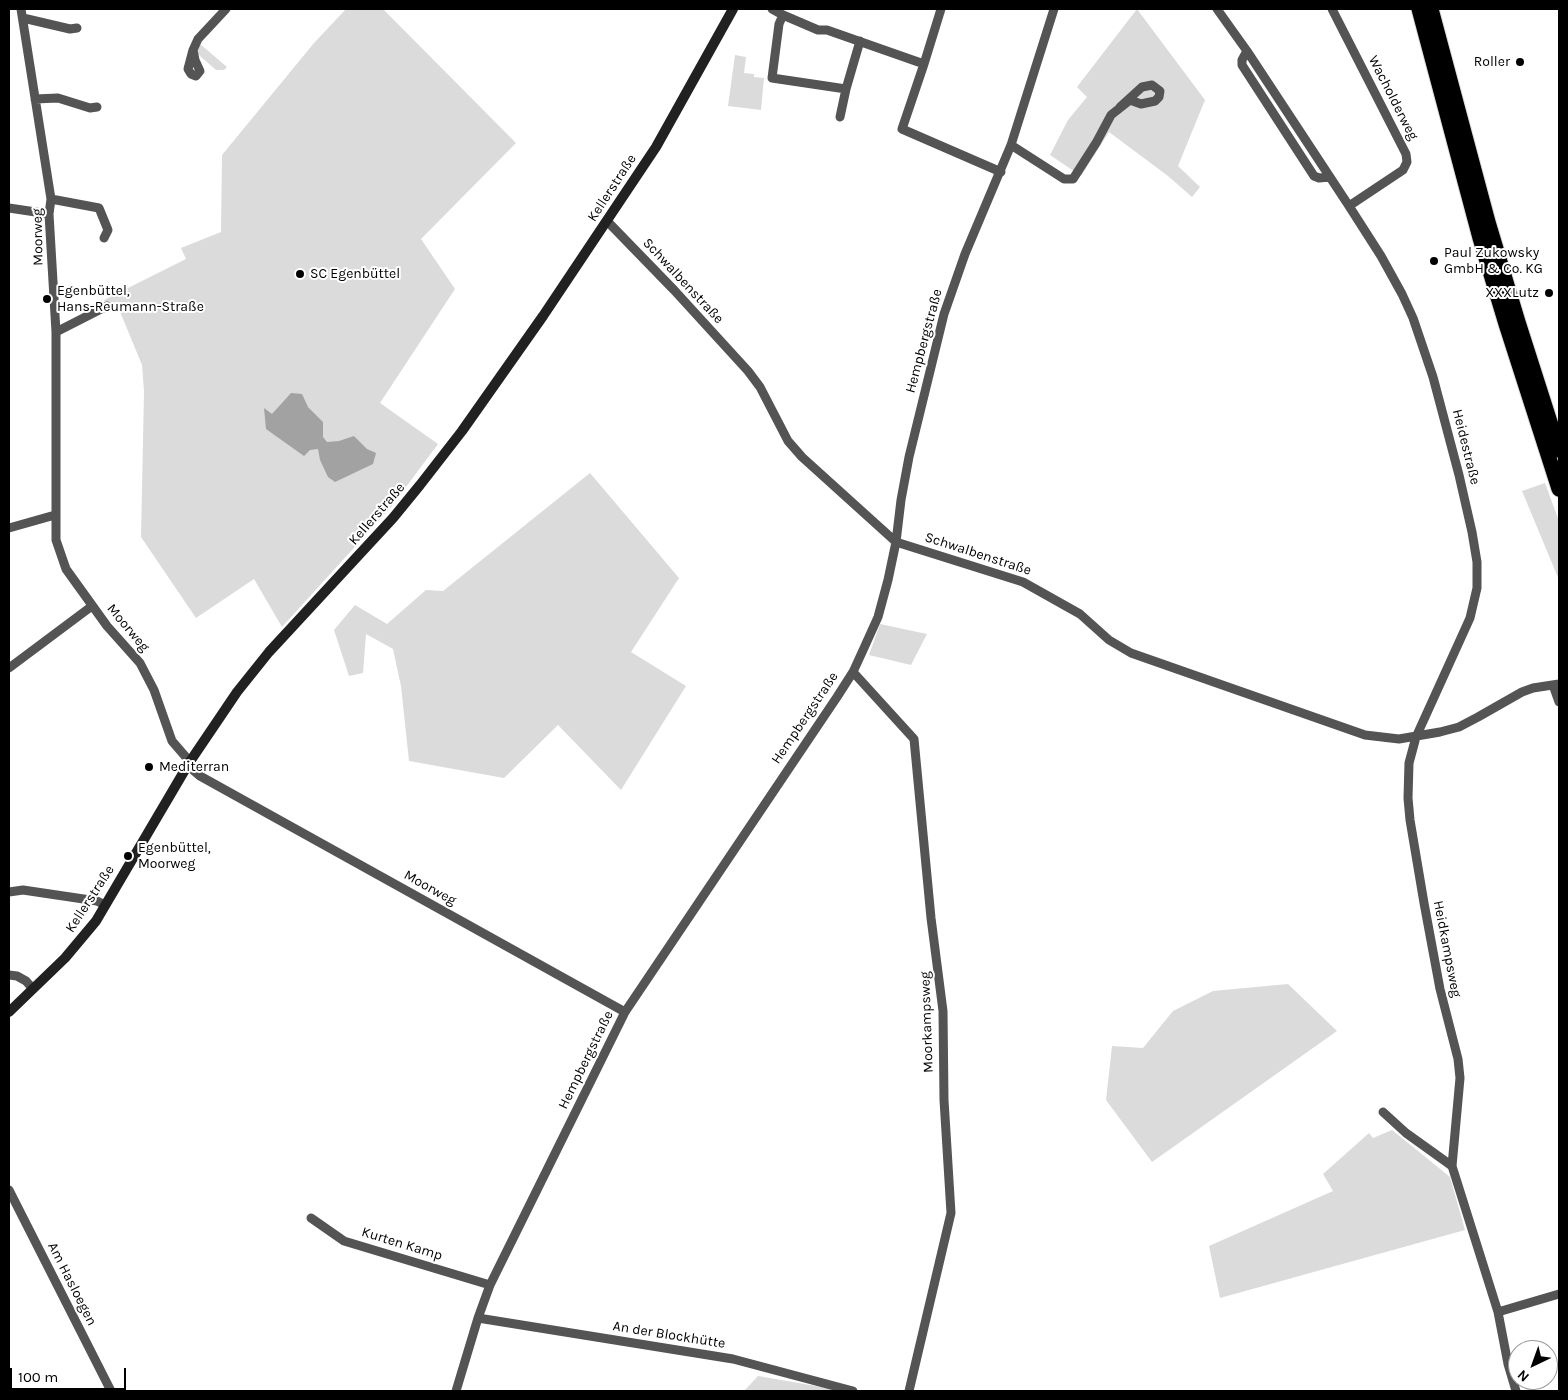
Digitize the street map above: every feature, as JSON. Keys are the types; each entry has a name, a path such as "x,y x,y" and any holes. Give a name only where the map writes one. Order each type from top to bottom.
{"highway":[{"path":"1419,9 1482,246 1559,488"},
{"path":"1431,9 1488,222 1559,450"}],"main road":[{"name":"Kellerstraße","path":"9,1012 77,945 96,920 224,709 255,670 386,525 448,450 543,316 656,146 733,9"}],"street":[{"path":"193,50 198,39 226,9"},
{"path":"772,9 783,16 818,30 828,30 924,64"},
{"path":"941,9 902,129 1000,172"},
{"name":"Hempbergstraße","path":"456,1391 490,1285 624,1012 852,672 878,617 896,542 909,457 944,314 964,254 1011,145 1054,9"},
{"name":"Heidestraße","path":"1217,9 1247,50 1381,256 1414,318 1433,377 1459,475 1477,562 1477,588 1470,618 1416,737"},
{"name":"Wacholderweg","path":"1332,9 1406,154 1407,162 1403,170 1349,206"},
{"path":"22,13 70,29 77,28"},
{"name":"Moorweg","path":"22,13 51,199 49,214 56,332 56,540 66,569 92,606 140,663 154,690 172,741 200,776 624,1012"},
{"path":"783,16 779,24 772,78 846,89"},
{"path":"840,117 860,41"},
{"path":"1247,50 1242,60 1242,65 1314,176 1319,178 1330,177"},
{"path":"35,99 58,98 90,108 96,106"},
{"path":"1011,145 1064,180 1073,179 1111,115 1120,106"},
{"path":"51,199 99,208 108,230 104,238"},
{"path":"9,208 49,214"},
{"name":"Schwalbenstraße","path":"607,221 674,290 748,371 760,387 788,441 802,457 896,542 1023,582 1080,614 1109,640 1131,653 1365,734 1398,739 1416,737 1458,727 1478,718 1522,692 1556,684"},
{"path":"56,332 107,306"},
{"path":"9,528 55,515"},
{"path":"9,668 92,606"},
{"name":"Moorkampsweg","path":"852,672 914,739 931,918 943,1011 943,1091 951,1213 909,1391"},
{"path":"1556,684 1559,702"},
{"name":"Heidkampsweg","path":"1416,737 1408,781 1410,820 1440,989 1458,1059 1460,1078 1452,1166 1498,1312 1508,1364 1516,1391"},
{"path":"9,892 23,890 97,901 105,905"},
{"path":"9,975 17,976 33,988"},
{"path":"1383,1112 1406,1132 1452,1166"},
{"name":"Am Hasloegen","path":"9,1190 111,1391"},
{"name":"Kurten Kamp","path":"311,1218 344,1241 490,1285"},
{"path":"1498,1312 1559,1294"},
{"name":"An der Blockhütte","path":"478,1318 733,1360 853,1391"}],"shaded area":[{"name":"SC Egenbüttel","path":"346,9 383,9 516,143 421,239 455,289 380,403 438,444 391,507 282,627 254,579 196,618 141,537 144,391 142,365 116,302 107,306 104,300 186,259 181,248 221,232 222,155 314,43"},
{"path":"1137,9 1205,100 1178,166 1200,187 1192,197 1168,176 1109,132 1081,176 1050,155 1068,120 1087,97 1077,87"},
{"path":"200,44 227,67 224,70 216,70 196,51"},
{"path":"735,55 746,57 744,73 764,78 761,110 728,106"},
{"path":"291,393 302,394 308,407 323,422 323,437 327,442 339,441 354,436 367,449 376,453 373,464 335,482 328,477 320,460 318,449 310,450 304,456 266,429 264,408 272,414"},
{"path":"590,473 679,578 631,652 686,686 621,790 558,725 504,778 409,761 401,686 393,649 366,634 363,673 349,676 334,630 355,605 387,624 426,590 443,591"},
{"path":"1545,483 1559,521 1559,580 1522,491"},
{"path":"880,624 927,634 911,665 869,655"},
{"path":"1288,984 1337,1031 1152,1162 1106,1100 1112,1046 1143,1048 1173,1011 1213,991"},
{"path":"1392,1130 1450,1177 1465,1230 1220,1298 1209,1246 1333,1191 1323,1174 1369,1133 1373,1138"},
{"path":"758,1376 845,1391 744,1391"}],"place":[{"name":"Roller","path":"1520,62"},
{"name":"Paul Zukowsky GmbH & Co. KG","path":"1434,261"},
{"name":"SC Egenbüttel","path":"300,274"},
{"name":"XXXLutz","path":"1549,293"},
{"name":"Egenbüttel, Hans-Reumann-Straße","path":"47,299"},
{"name":"Mediterran","path":"149,767"},
{"name":"Egenbüttel, Moorweg","path":"128,856"}]}
